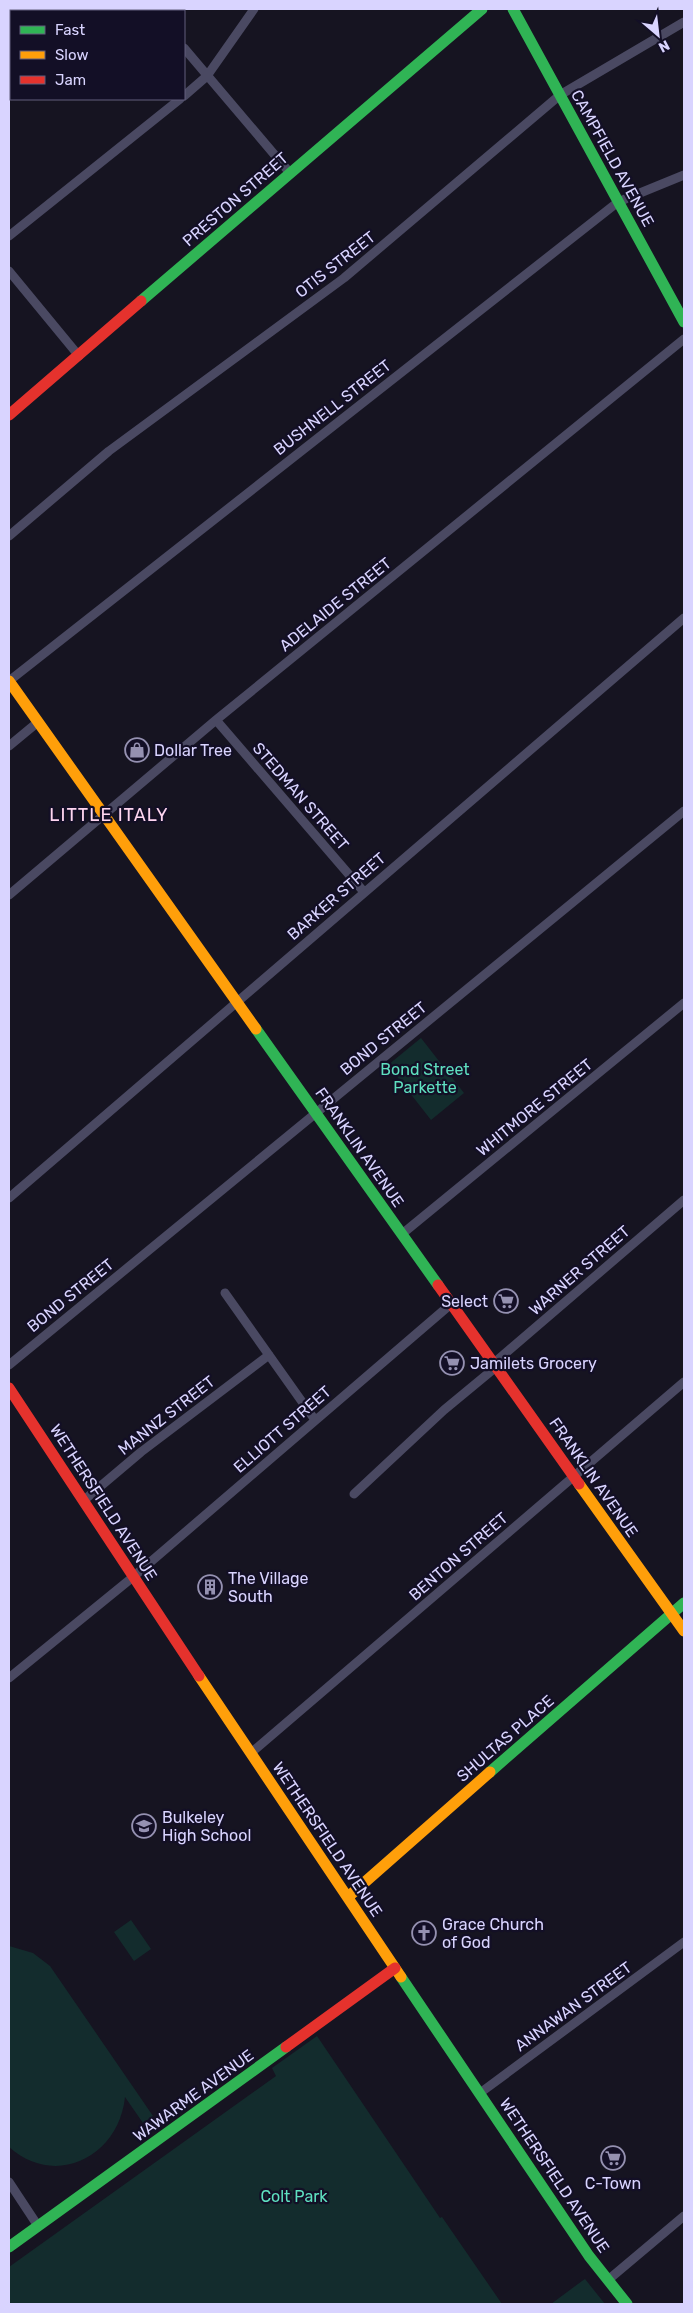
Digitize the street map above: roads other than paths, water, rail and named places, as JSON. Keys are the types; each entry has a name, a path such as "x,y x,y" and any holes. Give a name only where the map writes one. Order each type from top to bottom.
{"main road":[{"name":"PRESTON STREET","path":"9,415 482,9"},
{"name":"CAMPFIELD AVENUE","path":"513,9 684,322"},
{"name":"FRANKLIN AVENUE","path":"9,681 684,1631"},
{"name":"WETHERSFIELD AVENUE","path":"9,1388 133,1577 480,2093 608,2280 627,2304"},
{"name":"SHULTAS PLACE","path":"348,1897 684,1603"},
{"name":"WAWARME AVENUE","path":"9,2247 396,1968"}],"street":[{"path":"185,95 208,76 254,9"},
{"name":"OTIS STREET","path":"9,536 109,451 344,278 560,95 684,22"},
{"path":"185,49 290,173"},
{"path":"9,236 179,100"},
{"name":"BUSHNELL STREET","path":"9,681 618,202 684,175"},
{"path":"9,271 79,356"},
{"name":"ADELAIDE STREET","path":"9,895 216,720 684,339"},
{"name":"BARKER STREET","path":"9,1198 684,618"},
{"name":"STEDMAN STREET","path":"216,720 364,892"},
{"path":"9,746 38,722"},
{"name":"BOND STREET","path":"9,1365 684,810"},
{"name":"WHITMORE STREET","path":"402,1234 684,1003"},
{"name":"WARNER STREET","path":"354,1494 444,1410 684,1200"},
{"path":"225,1293 315,1420"},
{"name":"ELLIOTT STREET","path":"9,1678 133,1577 451,1304"},
{"name":"MANNZ STREET","path":"83,1501 141,1452 269,1355"},
{"name":"BENTON STREET","path":"251,1753 684,1382"},
{"name":"ANNAWAN STREET","path":"480,2093 684,1942"},
{"path":"9,2182 38,2226"},
{"path":"608,2280 684,2216"}],"place":[{"name":"Dollar Tree","path":"137,750"},
{"name":"Select","path":"506,1301"},
{"name":"Jamilets Grocery","path":"452,1363"},
{"name":"The Village South","path":"210,1587"},
{"name":"Bulkeley High School","path":"144,1826"},
{"name":"Grace Church of God","path":"424,1933"},
{"name":"C-Town","path":"613,2158"}],"district":[{"name":"LITTLE ITALY","path":"109,815"}],"park label":[{"name":"Bond Street Parkette","path":"425,1078"},
{"name":"Colt Park","path":"294,2196"}]}
